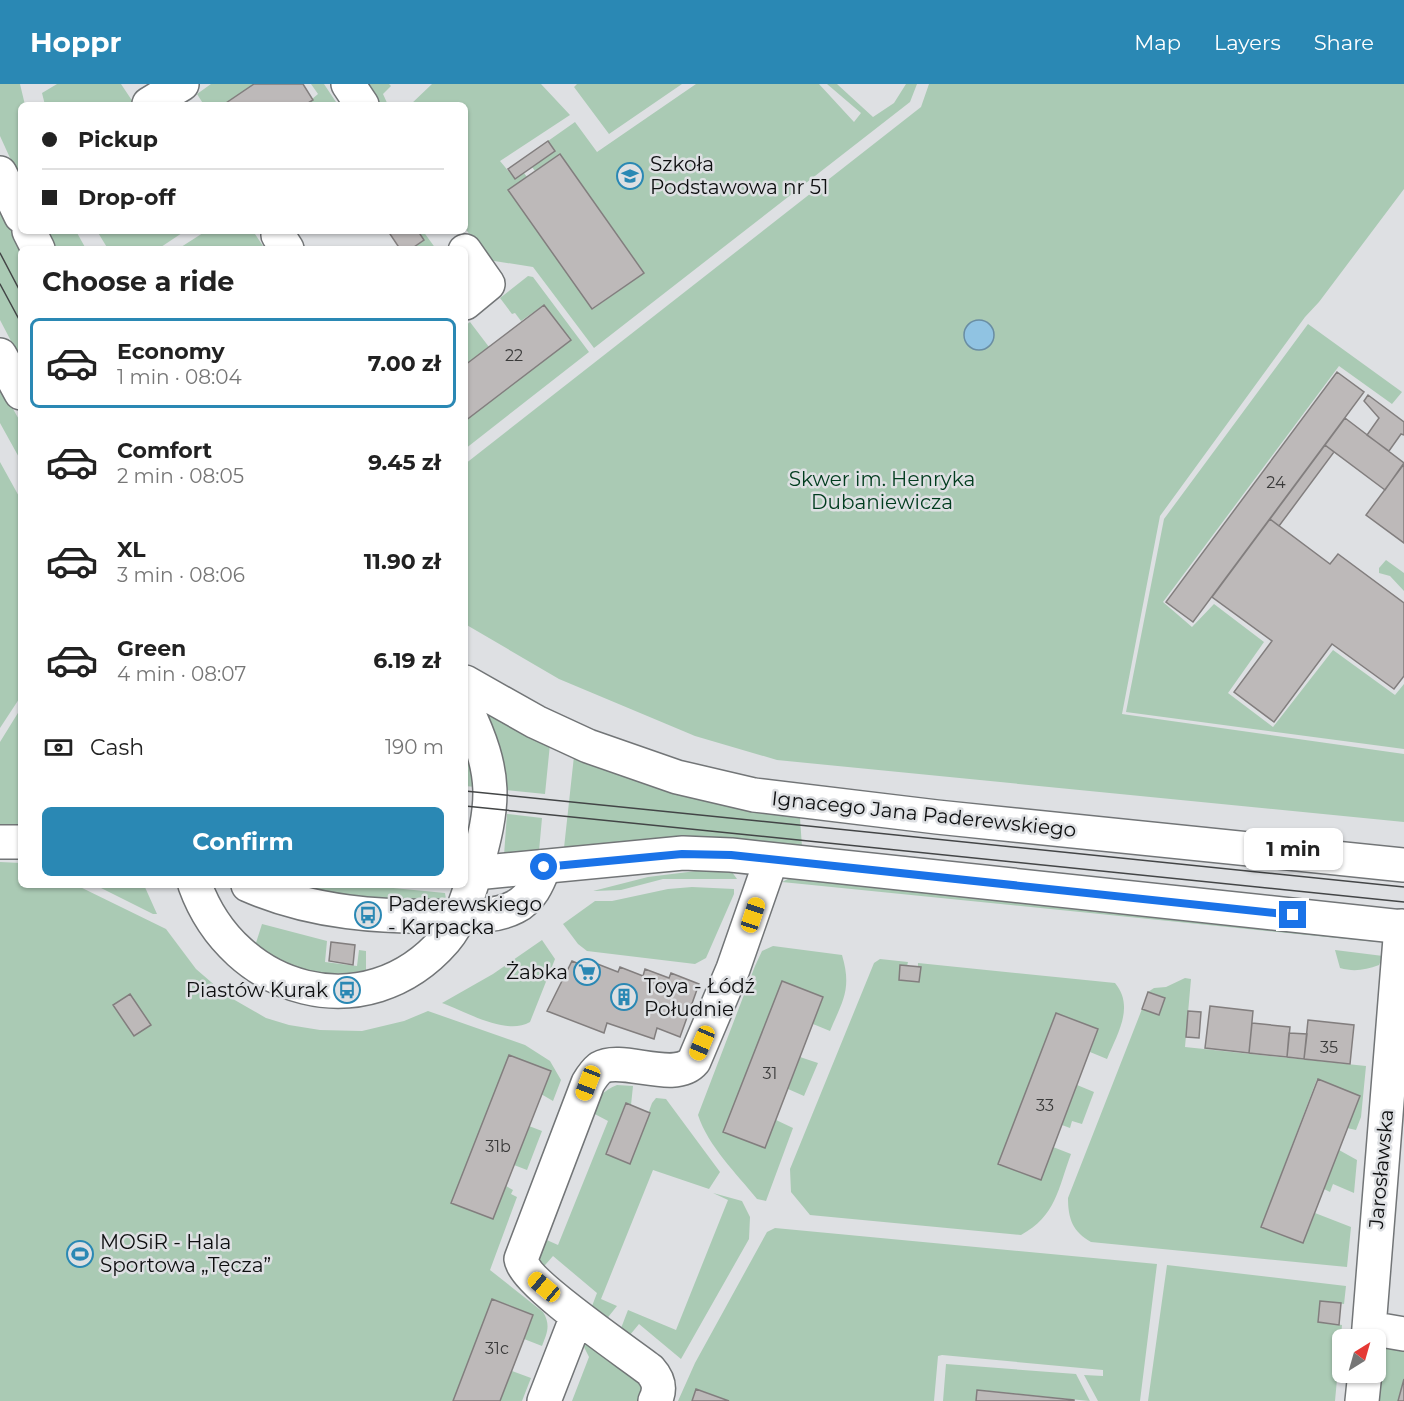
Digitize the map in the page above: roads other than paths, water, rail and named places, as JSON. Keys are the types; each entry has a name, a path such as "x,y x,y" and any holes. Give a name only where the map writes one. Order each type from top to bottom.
{"main road":[{"path":"152,102 182,84"},
{"path":"348,84 360,102"},
{"path":"0,173 18,210"},
{"path":"468,256 488,284 468,301"},
{"path":"0,355 18,388"},
{"name":"Ignacego Jana Paderewskiego","path":"468,684 536,722 588,746 677,777 746,794 880,811 1404,865"},
{"path":"468,714 483,752 491,793 490,817 470,874 682,854 771,860 1402,927"},
{"path":"0,842 18,842"},
{"path":"656,1401 659,1386 651,1370 577,1316 527,1273 521,1258 588,1083 600,1069 607,1066 668,1070 692,1065 733,969 771,860"},
{"path":"256,888 295,902 339,911 398,918 460,916 496,913 516,906 537,885 544,867"},
{"path":"196,888 210,919 226,941 244,958 284,982 328,991 382,983 413,968 446,939 460,916 467,888"},
{"name":"Jarosławska","path":"1369,1329 1402,927"},
{"path":"544,1401 577,1316"},
{"path":"1386,1334 1404,1334"},
{"path":"1362,1401 1364,1383"}],"water":[{"path":"979,320 990,324 994,335 990,346 979,350 968,346 964,335 968,324"}],"tram line":[{"path":"0,253 18,287"},
{"path":"0,284 18,317"},
{"path":"468,791 1404,887"},
{"path":"468,806 1404,902"}],"place":[{"name":"Szkoła Podstawowa nr 51","path":"630,176"},
{"name":"Paderewskiego - Karpacka","path":"368,915"},
{"name":"Żabka","path":"587,972"},
{"name":"Piastów Kurak","path":"347,990"},
{"name":"Toya - Łódź Południe","path":"624,997"},
{"name":"MOSiR - Hala Sportowa „Tęcza”","path":"80,1254"}],"park label":[{"name":"Skwer im. Henryka Dubaniewicza","path":"882,490"}]}
